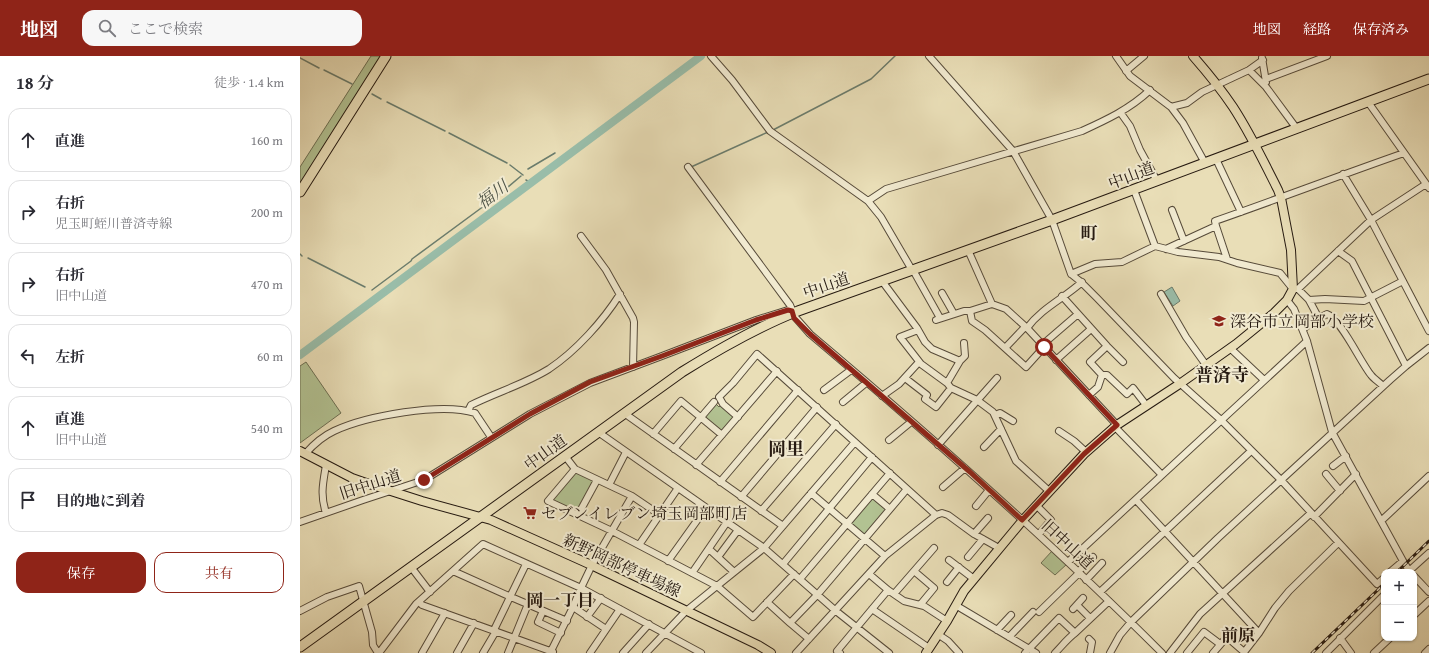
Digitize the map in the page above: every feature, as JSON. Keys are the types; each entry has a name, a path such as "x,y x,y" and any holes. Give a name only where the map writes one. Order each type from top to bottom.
{"highway":[{"path":"300,192 386,56"},
{"name":"中山道","path":"300,647 682,372 718,350 758,329 793,313 1134,190 1429,79"}],"main road":[{"path":"928,650 957,606 964,591 1022,520 1086,452 1116,426 1181,383 1274,314 1296,289 1291,250 1281,198 1255,144 1232,106 1218,85 1193,56"},
{"name":"新野岡部停車場線","path":"303,452 352,478 430,503 481,516 500,523 592,565 758,645 771,653"}],"street":[{"path":"711,56 732,80 770,132 868,201 881,217 912,270 938,319 964,310 970,311 992,304 1006,309 1043,346 1162,475"},
{"path":"928,56 1013,151 1052,220 1071,274 1082,282 1174,378 1221,420 1281,480 1377,584 1381,581"},
{"path":"1116,56 1130,76 1171,107 1183,123 1205,163"},
{"path":"1126,71 1144,56"},
{"path":"1266,79 1327,56"},
{"path":"1171,107 1187,103 1202,92 1249,70 1262,58"},
{"path":"1262,58 1266,87"},
{"path":"1249,70 1266,87 1297,129"},
{"path":"868,201 886,189 1082,131 1137,103 1150,90"},
{"path":"1296,289 1338,252 1371,220 1427,186 1368,102"},
{"path":"1120,112 1130,126 1140,150 1157,181"},
{"path":"1227,259 1215,221 1404,153"},
{"path":"1216,159 1241,212"},
{"name":"旧中山道","path":"688,167 790,305 794,318 810,334 1039,534 1162,653"},
{"path":"1343,174 1371,220 1429,331"},
{"path":"1134,190 1155,246"},
{"path":"1172,210 1184,241"},
{"path":"1166,249 1216,226"},
{"path":"581,236 606,270 634,322 633,367"},
{"path":"1071,274 1095,264 1122,262 1155,246 1178,252 1219,257 1237,263 1280,273 1309,300 1317,315"},
{"path":"968,250 992,304"},
{"path":"1338,252 1352,261 1406,366"},
{"path":"882,281 925,342 932,349 960,361"},
{"path":"1309,300 1325,299 1364,301 1403,281"},
{"path":"1005,348 1042,313 1082,282"},
{"path":"942,293 954,314"},
{"path":"468,411 471,405 531,378 549,368 580,344 606,314 620,294"},
{"path":"1161,294 1186,337 1206,364"},
{"path":"1062,296 1123,362"},
{"path":"1287,300 1294,309 1303,329 1332,432 1407,569"},
{"name":"旧中山道","path":"300,522 424,480 491,437 590,382 749,323 788,310 793,313"},
{"path":"970,311 972,321 985,330 1026,367 1043,346 1078,314"},
{"path":"1317,315 1320,317 1327,314 1333,316 1371,375 1383,386"},
{"path":"1303,329 1315,320 1317,315"},
{"path":"749,323 758,329"},
{"path":"1056,360 1091,329"},
{"path":"918,330 900,337 919,362 949,385 977,400 993,412 1016,461 1049,491"},
{"path":"1068,562 1307,341"},
{"path":"905,378 927,395 925,399 936,406 949,385 960,361 965,356 964,343"},
{"path":"1107,346 1090,362 1102,375 1107,375 1127,394 1133,388 1146,406"},
{"path":"1230,348 1264,380"},
{"path":"1110,653 1120,635 1131,622 1193,562 1332,432 1406,366 1429,348"},
{"path":"738,417 719,397 733,383 757,354 936,515"},
{"path":"882,396 899,384 919,362"},
{"path":"824,390 851,370"},
{"path":"696,465 777,371"},
{"path":"1089,395 1098,387 1102,375"},
{"path":"938,445 997,378"},
{"path":"842,402 866,382"},
{"path":"720,482 798,390"},
{"path":"653,434 681,401 722,435"},
{"path":"674,449 714,402"},
{"path":"741,496 817,407"},
{"path":"303,452 333,431 401,412 429,409 468,411 475,413 491,437"},
{"path":"624,413 783,526"},
{"path":"994,415 1000,413 1013,421"},
{"path":"889,440 911,422"},
{"path":"761,511 836,424"},
{"path":"984,447 1001,429"},
{"path":"1059,431 1074,441 1086,452"},
{"path":"598,432 764,548 836,611 889,653"},
{"path":"646,653 686,611 764,548 855,442"},
{"path":"1100,592 1251,451"},
{"path":"609,486 626,452"},
{"path":"565,456 574,468 632,496 660,515"},
{"path":"1333,466 1346,456"},
{"path":"783,564 872,457"},
{"path":"326,465 322,493 326,513"},
{"path":"574,468 548,501 612,531 717,586 752,617 794,574"},
{"path":"943,487 965,468"},
{"path":"800,579 890,473"},
{"path":"1326,474 1340,490"},
{"path":"1170,653 1200,614 1340,490 1356,474"},
{"path":"1381,521 1429,476"},
{"path":"578,515 597,480"},
{"path":"639,545 678,488"},
{"path":"790,623 818,594 907,489"},
{"path":"976,506 989,490"},
{"path":"811,493 885,556"},
{"path":"872,494 890,509"},
{"path":"419,602 422,605 552,652 592,565 632,496"},
{"path":"1136,500 1259,633"},
{"path":"1036,505 1051,520 1039,534"},
{"path":"668,561 706,508"},
{"path":"796,653 885,556 936,515 942,513 948,515 974,534 999,548"},
{"path":"974,534 988,518"},
{"path":"692,573 728,522"},
{"path":"718,557 738,530"},
{"path":"968,557 983,539"},
{"path":"1213,653 1226,638 1228,638 1243,651 1245,650 1289,591 1338,543"},
{"path":"368,653 377,651 419,602 483,544 581,588 701,653"},
{"path":"840,653 837,651 872,609 914,571 934,548"},
{"path":"709,549 734,572"},
{"path":"1412,569 1429,553"},
{"path":"1009,637 1079,573 1093,557"},
{"path":"949,560 974,579"},
{"path":"1393,569 1402,561"},
{"path":"1086,580 1102,563"},
{"path":"483,653 511,598 526,564"},
{"path":"411,567 430,592"},
{"path":"946,582 959,567"},
{"path":"453,571 511,598 567,621"},
{"path":"914,571 934,588 920,605"},
{"path":"869,574 891,592 904,600 920,605 947,621"},
{"path":"1417,579 1429,592"},
{"path":"300,611 327,597 359,586 377,651"},
{"path":"587,617 601,598"},
{"path":"1083,598 1075,607 1090,618"},
{"path":"1326,653 1381,598"},
{"path":"1055,653 1064,642 1109,601"},
{"path":"1417,612 1429,601"},
{"path":"767,602 809,639"},
{"path":"508,653 528,604"},
{"path":"957,606 1009,637 1026,651 1036,653"},
{"path":"573,607 606,629"},
{"path":"590,653 620,608"},
{"path":"872,609 928,650"},
{"path":"543,611 538,622 561,632"},
{"path":"422,653 445,613"},
{"path":"997,630 1011,615"},
{"path":"1026,651 1059,618 1075,633"},
{"path":"457,653 474,623"},
{"path":"622,653 649,624"},
{"path":"1186,653 1204,632 1220,644"},
{"path":"938,635 948,641 959,653"},
{"path":"1340,638 1351,653"},
{"path":"1089,639 1092,642 1090,653"},
{"path":"1374,653 1387,641"}],"shaded area":[{"path":"371,56 381,56 300,185 300,167"},
{"path":"1172,287 1180,301 1173,306 1164,292"},
{"path":"306,362 341,413 300,443 300,366"},
{"path":"715,403 719,407 721,405 735,416 721,433 703,417"},
{"path":"576,472 593,480 594,483 577,512 551,500"},
{"path":"873,498 887,510 864,536 850,523"},
{"path":"1052,551 1067,564 1055,575 1041,563"}],"waterway":[{"name":"福川","path":"300,355 701,56"},
{"path":"773,130 871,79 895,56"},
{"path":"300,58 319,68"},
{"path":"324,70 352,84"},
{"path":"372,94 381,99"},
{"path":"387,102 445,131"},
{"path":"691,167 768,132"},
{"path":"449,133 507,163"},
{"path":"528,169 555,153"},
{"path":"510,165 523,175"},
{"path":"495,198 521,176"},
{"name":"福川","path":"526,180 531,183"},
{"path":"372,290 488,203"},
{"path":"308,258 365,287"}],"railway":[{"path":"1400,569 1429,541"},
{"path":"1312,653 1381,587"}],"place":[{"name":"深谷市立岡部小学校","path":"1219,321"},
{"name":"セブンイレブン埼玉岡部町店","path":"530,513"}],"district":[{"name":"町","path":"1089,232"},
{"name":"普済寺","path":"1222,374"},
{"name":"岡里","path":"786,448"},
{"name":"岡一丁目","path":"560,599"},
{"name":"前原","path":"1238,634"}],"route":[{"path":"424,480 491,437 590,382 756,320 790,310 793,313 794,318 810,334 970,472 1022,520 1084,454 1117,425 1044,347"}]}
